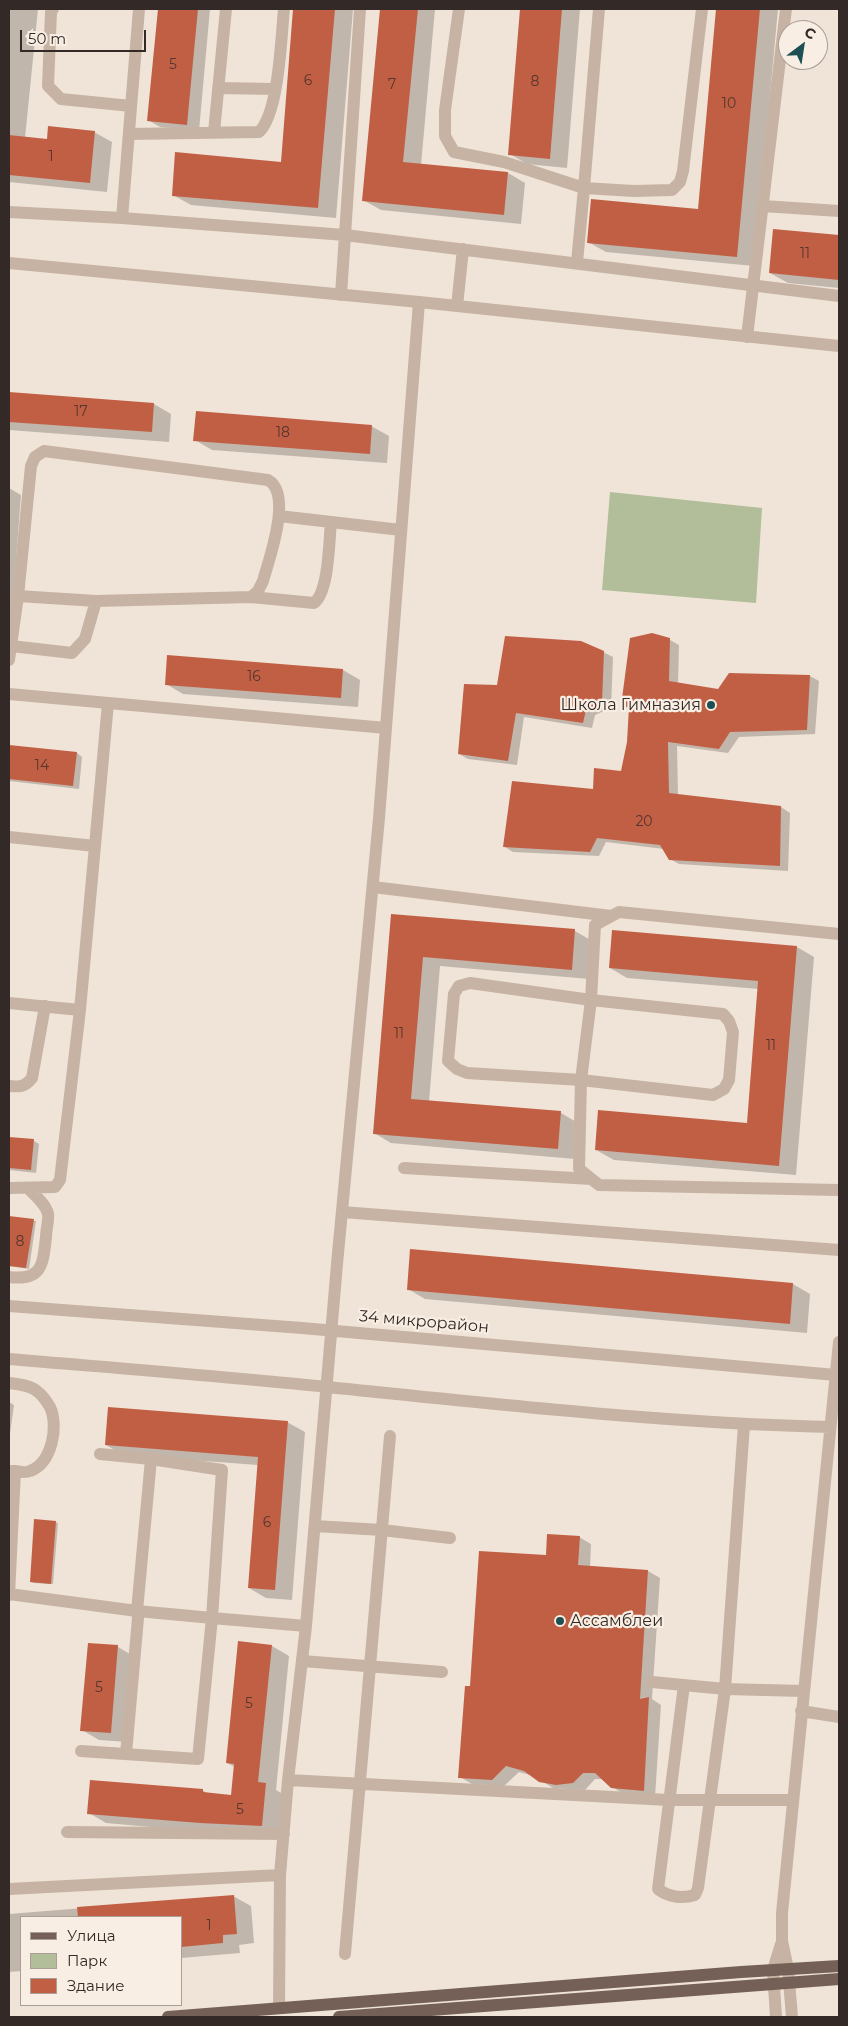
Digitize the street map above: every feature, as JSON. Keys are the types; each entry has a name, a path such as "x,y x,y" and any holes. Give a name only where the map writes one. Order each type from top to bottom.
{"main road":[{"path":"345,2017 773,1976 788,1969 839,1966"},
{"path":"168,2017 773,1976 789,1982 839,1978"}],"street":[{"path":"53,9 51,12 48,86 61,99 131,106"},
{"path":"122,218 139,9"},
{"path":"214,132 226,9"},
{"path":"129,134 259,132 265,126 271,113 284,9"},
{"path":"341,295 360,9"},
{"path":"459,9 445,110 445,136 454,152 504,162 584,188 634,191 672,190 680,182 683,172 702,9"},
{"path":"577,262 599,9"},
{"path":"747,337 786,9"},
{"path":"218,88 275,89"},
{"path":"763,206 839,211"},
{"path":"9,212 122,218 345,235 577,262 753,287 839,296"},
{"path":"457,306 463,249"},
{"path":"9,263 419,302 839,346"},
{"path":"279,2008 280,1876 288,1780 306,1626 342,1212 373,887 419,302"},
{"path":"9,660 18,596 31,466 35,457 44,451 268,480 274,484 278,490 279,516 264,581 251,597"},
{"path":"279,516 401,530"},
{"path":"18,596 96,601 251,597 314,603 318,600 324,586 331,522"},
{"path":"11,646 72,653 85,639 96,601"},
{"path":"9,694 386,728"},
{"path":"9,1188 55,1187 60,1180 80,1010 108,703"},
{"path":"9,837 95,846"},
{"path":"373,887 610,916"},
{"path":"839,934 619,912 596,925 591,1000 581,1080 579,1169 600,1186 839,1190"},
{"path":"470,983 591,1000 723,1014 733,1032 729,1080 724,1089 713,1095 581,1080 467,1073 457,1069 448,1061 454,994 459,986 470,983"},
{"path":"9,1003 80,1010"},
{"path":"9,1086 19,1087 27,1085 32,1078 45,1006"},
{"path":"404,1168 591,1179"},
{"path":"9,1277 23,1278 36,1273 44,1257 48,1213 42,1202 29,1189"},
{"path":"342,1212 839,1250"},
{"name":"34 микрорайон","path":"9,1306 332,1331 836,1374"},
{"path":"792,2017 788,1969 782,1941 782,1913 839,1342"},
{"path":"9,1359 327,1387 566,1412 744,1425 830,1427"},
{"path":"9,1383 20,1384 37,1390 50,1407 54,1424 52,1440 44,1462 30,1472 12,1471 9,1595 137,1612 306,1626"},
{"path":"684,1685 658,1889 665,1895 688,1897 695,1895 698,1888 725,1689 744,1425"},
{"path":"345,1954 390,1436"},
{"path":"82,1751 198,1760 212,1618 222,1470 151,1459 100,1454"},
{"path":"126,1754 151,1459"},
{"path":"315,1526 382,1530 450,1538"},
{"path":"302,1661 442,1672"},
{"path":"652,1682 725,1689 803,1691"},
{"path":"801,1712 839,1717"},
{"path":"288,1780 669,1800 793,1800"},
{"path":"67,1832 284,1834"},
{"path":"9,1889 280,1876"},
{"path":"776,2017 773,1976 782,1941"}],"green space":[{"path":"610,492 762,508 756,603 602,590"}],"building":[{"path":"158,9 198,9 187,125 147,121"},
{"path":"293,9 335,9 318,208 172,196 175,152 281,162"},
{"path":"380,9 418,9 403,162 508,172 504,215 362,201"},
{"path":"520,9 562,9 550,159 508,155"},
{"path":"716,9 760,9 737,257 587,243 591,199 698,209"},
{"path":"48,126 95,131 90,183 9,175 9,135 47,139"},
{"path":"773,229 839,235 839,280 769,273"},
{"path":"9,392 154,403 152,432 9,422"},
{"path":"196,411 372,425 370,454 193,441"},
{"path":"652,633 670,638 669,681 718,689 729,673 810,675 807,730 730,732 719,749 668,742 669,793 781,806 780,866 669,860 660,845 597,838 590,852 503,847 512,781 593,789 594,768 621,771 627,742 629,707 621,706 630,638"},
{"path":"505,636 581,641 604,651 602,703 586,710 583,723 516,713 508,761 458,754 464,684 497,685"},
{"path":"167,655 343,669 341,698 165,685"},
{"path":"9,745 77,752 73,786 9,779"},
{"path":"391,914 575,929 572,970 423,957 411,1099 561,1111 558,1149 373,1134"},
{"path":"612,930 797,946 779,1166 595,1150 598,1110 747,1123 758,981 609,968"},
{"path":"9,1137 34,1139 31,1170 9,1168"},
{"path":"9,1216 34,1219 26,1268 9,1266"},
{"path":"410,1249 793,1283 790,1324 407,1290"},
{"path":"108,1407 288,1421 275,1590 248,1588 258,1457 105,1445"},
{"path":"34,1519 56,1521 51,1584 30,1582"},
{"name":"Ассамблеи","path":"547,1534 580,1536 578,1565 648,1570 640,1699 649,1697 644,1791 611,1788 595,1773 583,1773 573,1783 556,1785 539,1782 524,1771 506,1766 492,1780 458,1778 465,1686 470,1686 479,1551 546,1555"},
{"path":"238,1641 272,1645 258,1782 266,1783 262,1826 87,1814 90,1780 203,1789 203,1792 231,1795 234,1764 226,1763"},
{"path":"88,1643 118,1645 111,1733 80,1731"},
{"path":"234,1895 237,1934 223,1935 223,1943 182,1947 182,1916 78,1916 77,1907"}],"place":[{"name":"Школа Гимназия","path":"711,705"},
{"name":"Ассамблеи","path":"560,1621"}]}
